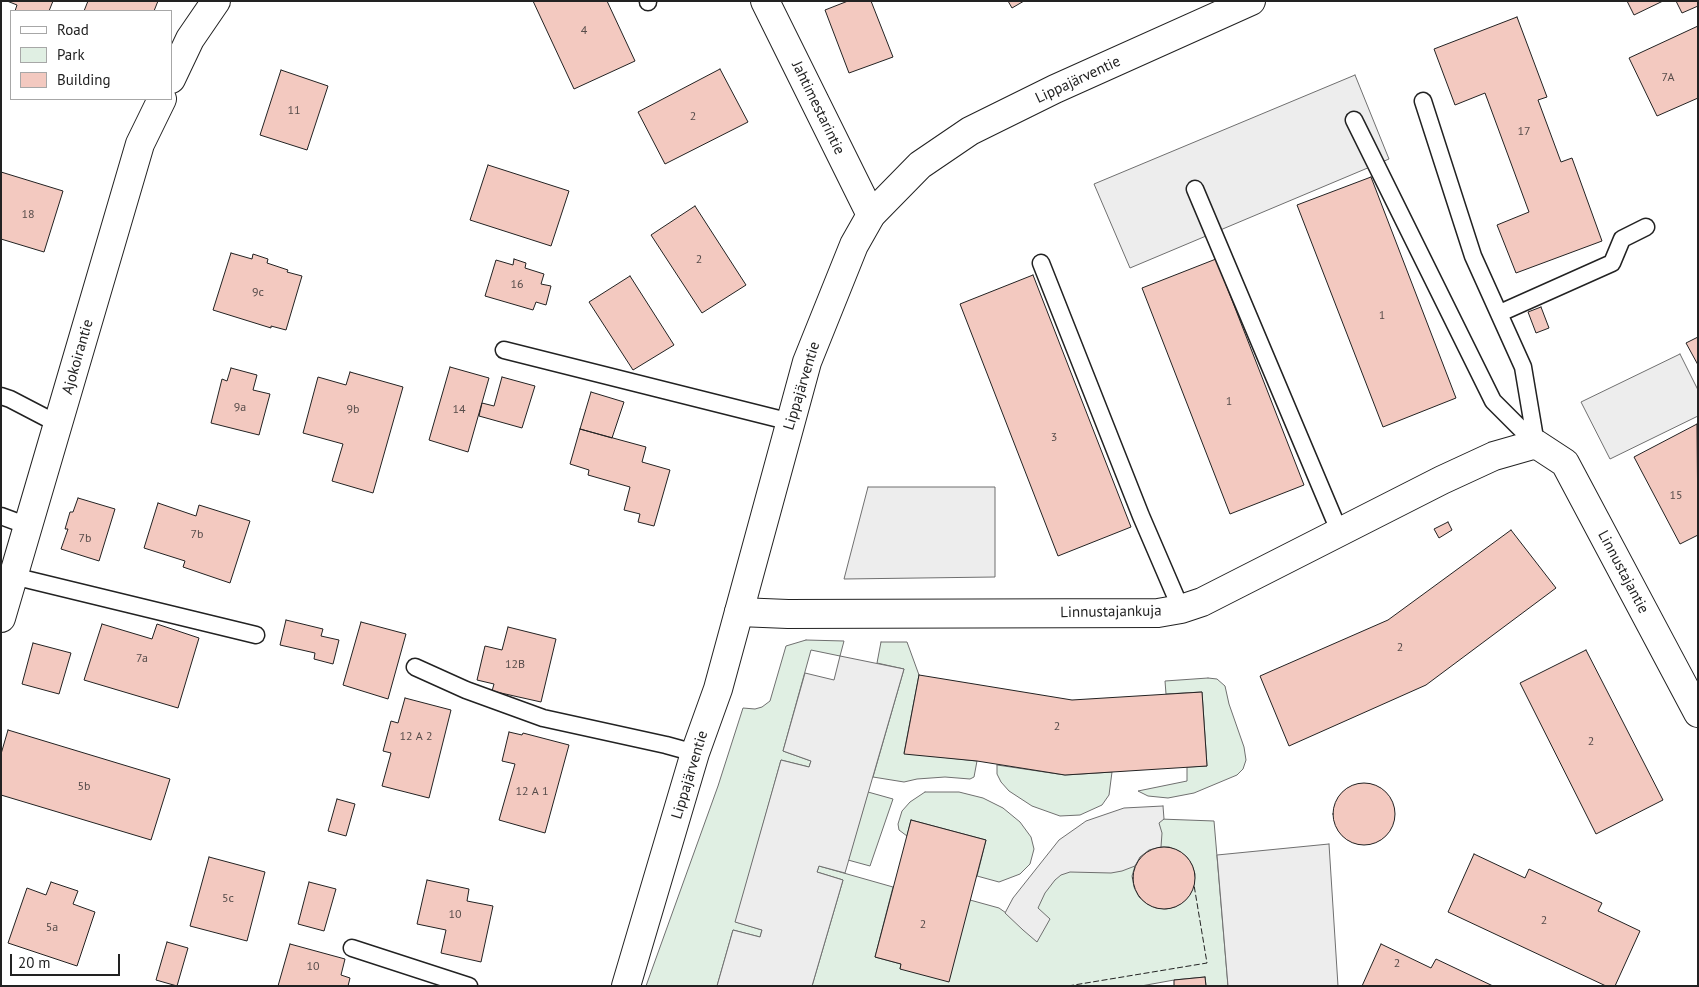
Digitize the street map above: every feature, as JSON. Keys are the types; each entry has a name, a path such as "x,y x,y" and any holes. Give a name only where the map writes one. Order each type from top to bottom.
{"street":[{"path":"172,77 190,39 216,1"},
{"name":"Jahtimestarintie","path":"765,1 871,215"},
{"name":"Lippajärventie","path":"626,986 695,754 718,689 807,362 854,245 871,215 920,165 970,131 1055,89 1251,1"},
{"name":"Ajokoirantie","path":"1,618 140,144 162,100"},
{"name":"Linnustajankuja","path":"739,612 788,614 1158,613 1181,609 1202,602 1442,480 1494,456 1536,444"},
{"name":"Linnustajantie","path":"1536,444 1565,463 1698,713"}],"lane":[{"path":"1424,101 1474,256 1523,367 1536,444"},
{"path":"1354,120 1494,401 1536,444"},
{"path":"1195,189 1340,533"},
{"path":"1500,314 1612,263 1622,239 1646,228"},
{"path":"1041,263 1141,516 1181,609"},
{"path":"504,350 791,422"},
{"path":"1,396 58,424"},
{"path":"1,516 28,526"},
{"path":"13,576 256,635"},
{"path":"415,667 466,690 543,718 666,745 695,754"},
{"path":"352,948 469,986"}],"green space":[{"path":"806,640 844,641 840,656 811,650 783,751 811,761 809,767 781,760 736,922 762,930 760,937 733,930 717,986 646,986 718,786 743,708 755,709 762,707 770,701 786,646"},
{"path":"881,642 907,642 919,675 904,753 977,761 974,777 970,779 945,777 917,779 904,782 873,777 904,669 877,663"},
{"path":"1217,679 1225,686 1229,704 1244,747 1246,760 1243,769 1237,775 1194,793 1168,798 1148,796 1138,791 1187,781 1187,767 1207,766 1202,692 1166,694 1165,681"},
{"path":"997,765 1065,775 1112,772 1109,795 1102,805 1080,815 1060,816 1032,806 1009,791 997,774"},
{"path":"868,792 893,799 870,866 848,860"},
{"path":"925,792 959,792 983,798 1003,808 1020,822 1031,837 1034,849 1030,864 1020,874 999,882 977,876 986,840 911,820 907,836 899,830 898,824 902,811 910,802"},
{"path":"1133,818 1214,821 1228,986 1206,986 1205,977 1141,986 812,986 843,880 817,872 819,866 893,887 875,957 901,964 900,969 970,900 999,908 1009,915 1058,856","holes":["1169,847 1187,857 1195,874 1194,885 1184,901 1175,907 1166,909 1156,908 1147,904 1139,897 1134,887 1132,876 1140,857 1149,850"]}],"shaded area":[{"path":"1355,75 1389,159 1130,268 1094,184"},
{"path":"1680,354 1698,390 1698,416 1610,459 1581,402"},
{"path":"868,487 995,487 995,577 844,579"},
{"path":"840,656 904,669 845,873 819,866 817,872 843,880 812,986 717,986 733,930 760,937 762,930 735,922 781,760 809,767 811,761 783,751 805,673 834,680"},
{"path":"1163,806 1164,819 1159,823 1162,833 1161,847 1149,850 1140,857 1135,866 1111,873 1070,872 1061,875 1055,880 1045,893 1038,908 1050,919 1037,942 1005,913 1013,898 1059,840 1086,821 1124,808"},
{"path":"1329,844 1338,986 1228,986 1217,855"}],"building":[{"path":"7,1 53,1 49,10 15,10 17,5"},
{"path":"88,1 158,1 154,10 84,10"},
{"path":"533,1 607,1 635,61 574,89"},
{"path":"848,1 871,1 893,57 849,73 825,10"},
{"path":"1008,1 1024,1 1012,8"},
{"path":"1627,1 1663,1 1634,15"},
{"path":"1676,1 1698,1 1698,6 1682,13"},
{"path":"1517,17 1547,97 1538,100 1561,162 1572,158 1602,241 1516,273 1497,225 1529,212 1485,93 1455,105 1434,49"},
{"path":"1698,26 1698,98 1657,116 1629,58"},
{"path":"720,69 748,122 665,164 638,112"},
{"path":"281,70 328,86 307,150 260,135"},
{"path":"488,165 569,191 551,246 470,220"},
{"path":"1,172 63,191 44,252 1,239"},
{"path":"1371,177 1456,398 1383,427 1297,205"},
{"path":"695,206 746,285 702,313 651,235"},
{"path":"231,253 252,259 253,254 268,259 267,263 288,270 287,272 302,276 286,330 271,326 271,328 213,310"},
{"path":"514,259 526,263 525,268 544,274 541,284 551,286 546,305 536,302 533,310 485,296 496,260 513,265"},
{"path":"1216,259 1304,485 1230,514 1142,288"},
{"path":"1033,275 1131,527 1058,556 960,304"},
{"path":"630,276 674,345 633,370 589,302"},
{"path":"1541,307 1549,328 1536,333 1528,312"},
{"path":"1698,337 1698,365 1686,343"},
{"path":"450,367 489,378 468,452 429,440"},
{"path":"231,368 257,375 253,390 270,394 259,435 211,423 222,379 227,381"},
{"path":"350,372 403,387 373,493 332,481 343,444 303,433 318,377 346,385"},
{"path":"502,377 535,386 522,428 479,416 482,403 494,406"},
{"path":"591,392 624,402 612,438 580,429"},
{"path":"1697,424 1698,535 1680,544 1634,457"},
{"path":"580,429 646,447 642,462 670,470 654,526 638,522 640,514 624,510 630,487 588,475 589,470 570,464"},
{"path":"78,498 115,509 99,561 61,549 68,529 65,529 70,512 73,512"},
{"path":"158,503 196,516 199,505 250,521 230,583 183,567 185,561 144,548"},
{"path":"1448,522 1452,530 1439,538 1434,529"},
{"path":"1511,530 1556,588 1426,685 1289,746 1260,676 1388,620"},
{"path":"286,620 323,629 321,636 339,640 333,664 314,659 315,653 280,645"},
{"path":"361,622 406,634 388,699 343,685"},
{"path":"102,624 152,639 157,624 199,638 178,708 84,680"},
{"path":"508,627 556,639 541,702 492,691 494,684 477,680 485,646 502,650"},
{"path":"33,643 71,653 59,694 22,684"},
{"path":"1586,650 1663,800 1596,834 1520,683"},
{"path":"919,675 1072,700 1202,692 1207,766 1065,775 977,761 904,754"},
{"path":"405,698 451,710 429,798 382,786 391,753 383,751 391,721 398,723"},
{"path":"8,730 170,779 151,840 1,795 1,754"},
{"path":"509,732 522,735 523,733 569,745 545,833 499,820 515,764 502,761"},
{"path":"1364,783 1376,785 1386,792 1393,802 1395,814 1393,826 1386,836 1376,843 1364,845 1352,843 1342,836 1335,826 1333,814 1335,802 1342,792 1352,785"},
{"path":"337,799 355,804 346,836 328,831"},
{"path":"911,820 986,840 949,982 900,969 901,964 875,957"},
{"path":"1164,847 1176,849 1186,856 1193,866 1195,878 1193,890 1186,900 1176,907 1164,909 1152,907 1142,900 1135,890 1133,878 1135,866 1142,856 1152,849"},
{"path":"1474,854 1525,878 1529,869 1602,903 1598,911 1640,931 1615,986 1606,986 1448,912"},
{"path":"209,857 265,872 247,941 190,926"},
{"path":"427,880 469,889 467,901 493,906 481,962 441,953 446,930 417,924"},
{"path":"51,882 78,891 73,904 95,912 77,966 8,943 27,888 46,895"},
{"path":"309,882 336,889 324,931 298,924"},
{"path":"167,942 188,948 177,986 156,980"},
{"path":"290,944 345,959 341,975 350,978 348,986 278,986"},
{"path":"1381,944 1431,968 1436,959 1493,986 1362,986"},
{"path":"1205,977 1206,986 1174,986 1174,980"}],"fence":[{"path":"1068,986 1207,963 1194,885"}]}
